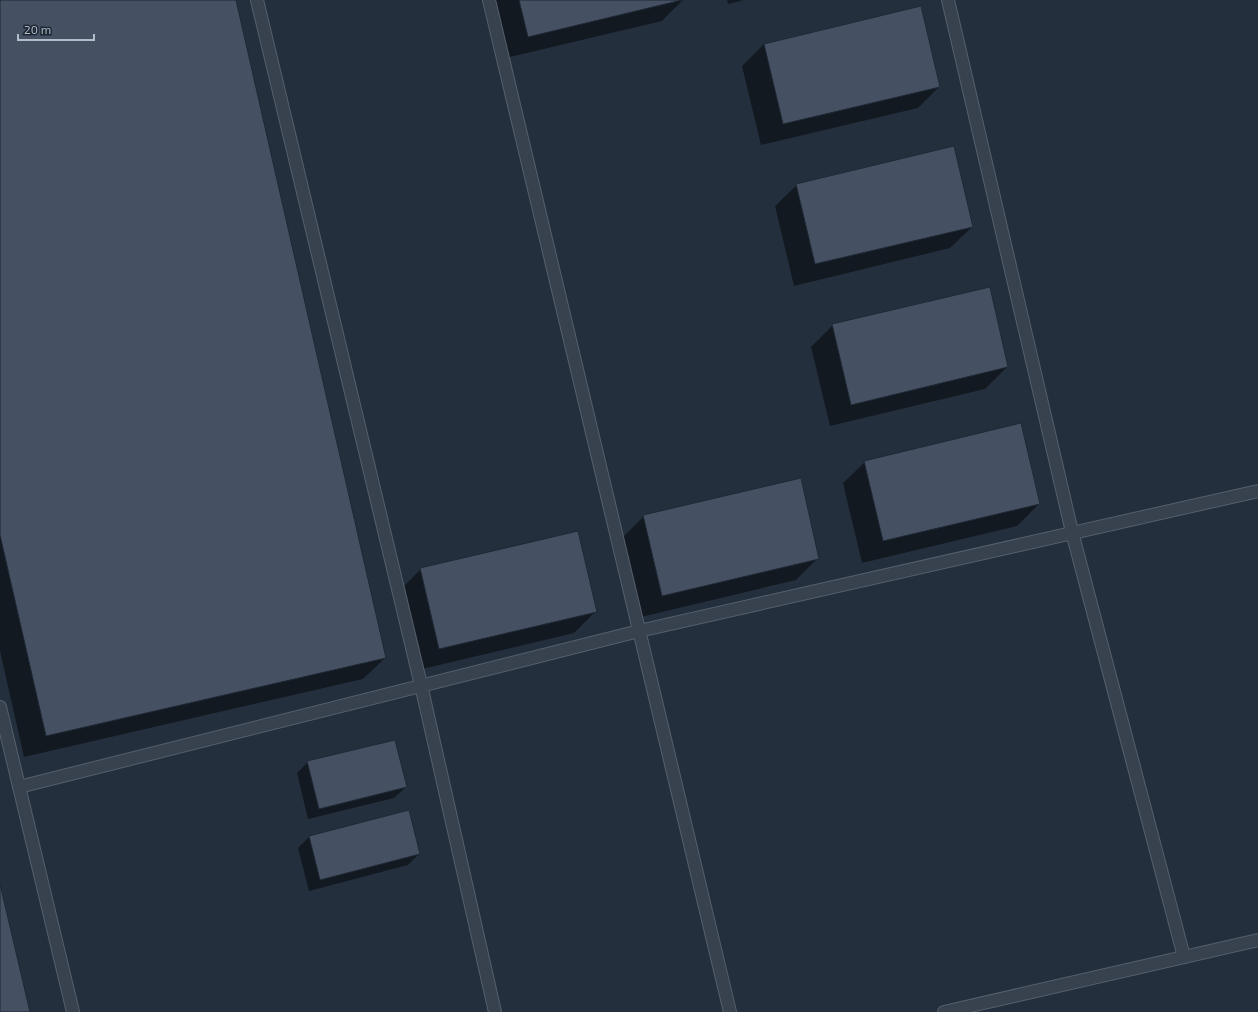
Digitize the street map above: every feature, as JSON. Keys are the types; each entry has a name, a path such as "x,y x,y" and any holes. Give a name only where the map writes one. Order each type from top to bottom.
{"lane":[{"path":"257,0 421,685 495,1012"},
{"path":"489,0 730,1012"},
{"path":"948,0 1072,532 1184,957"},
{"path":"19,787 639,631 1258,491"},
{"path":"0,707 73,1012"},
{"path":"944,1012 1258,940"}],"building":[{"path":"0,0 236,0 386,658 46,736 0,535"},
{"path":"519,0 682,0 528,37"},
{"path":"921,6 940,87 783,124 764,44"},
{"path":"954,146 973,227 815,264 796,184"},
{"path":"990,287 1008,367 851,405 832,324"},
{"path":"1021,423 1040,504 883,541 864,461"},
{"path":"801,478 819,559 662,596 643,515"},
{"path":"578,531 597,612 439,649 420,568"},
{"path":"395,740 407,787 319,809 307,761"},
{"path":"409,810 420,854 320,880 309,836"},
{"path":"0,884 30,1012 0,1012"}]}
